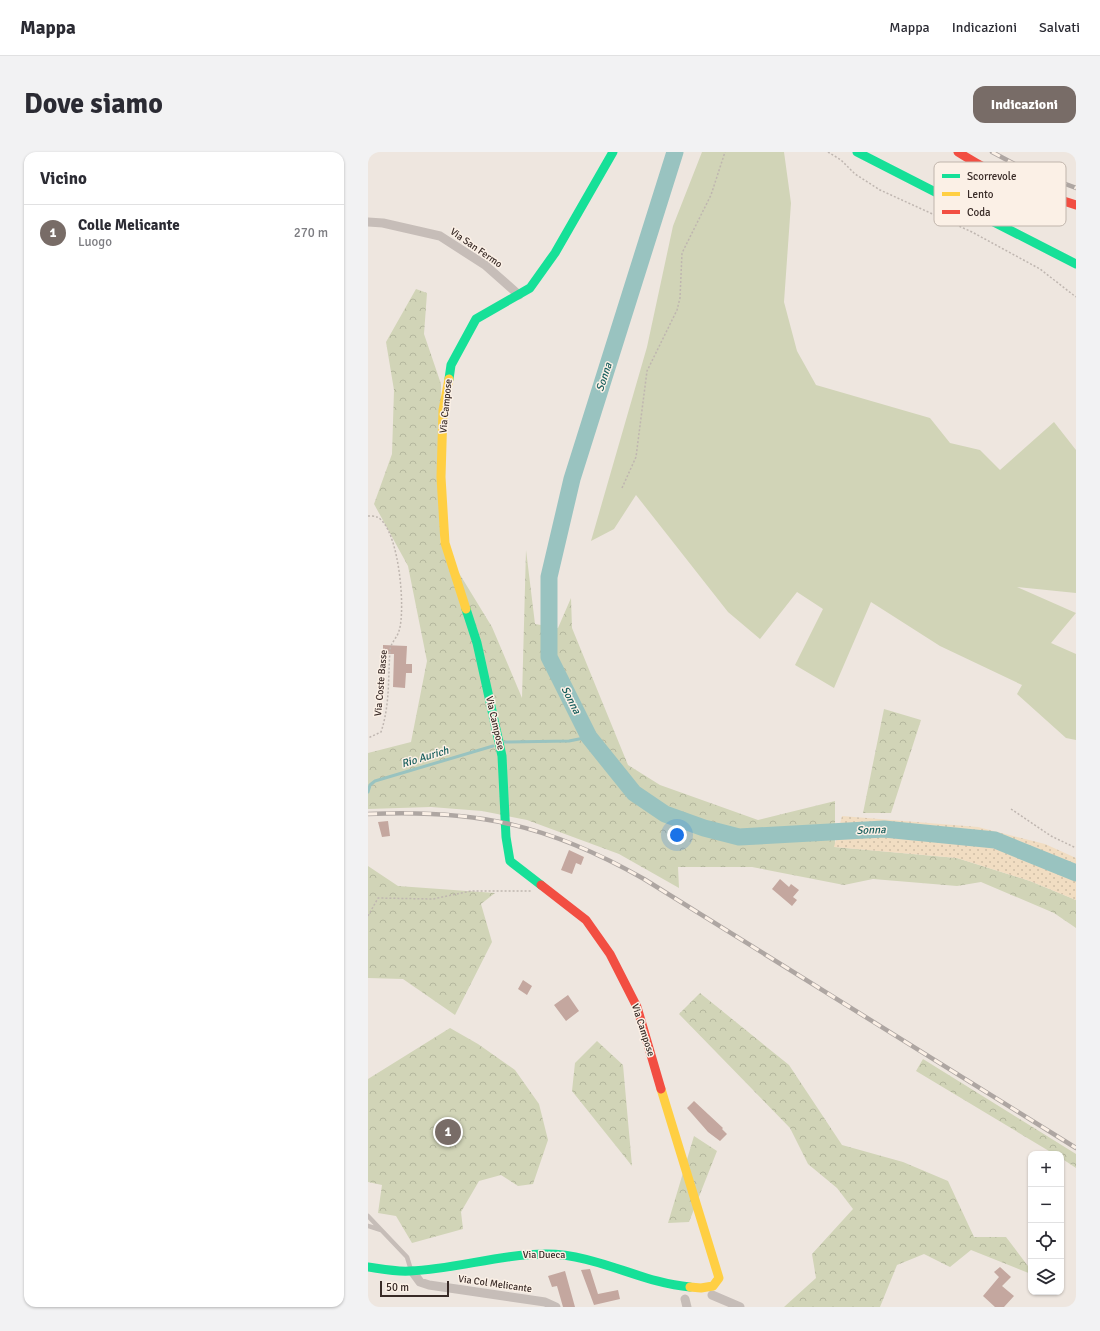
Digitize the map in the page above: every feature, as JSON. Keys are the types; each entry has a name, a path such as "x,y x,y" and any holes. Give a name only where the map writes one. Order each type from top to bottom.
{"main road":[{"name":"Via Campose","path":"614,152 555,253 530,288 476,319 451,365 443,410 441,478 445,543 477,643 502,756 506,837 510,861 586,920 610,954 637,1007 676,1141 719,1278 718,1288 712,1295"},
{"path":"856,152 934,191"},
{"path":"958,152 972,162"},
{"path":"1066,202 1076,205"},
{"path":"1002,226 1076,264"},
{"name":"Via Dueca","path":"368,1267 412,1271 522,1254 563,1253 591,1259 656,1290"},
{"path":"683,1301 698,1300 712,1295"}],"street":[{"name":"Via San Fermo","path":"368,222 383,223 440,236 486,265 519,295"},
{"name":"Via Col Melicante","path":"412,1271 420,1282 429,1285 545,1302 556,1307"},
{"path":"712,1295 740,1307"}],"lane":[{"path":"368,1216 407,1257 412,1271"},
{"path":"368,1226 382,1231"}],"path":[{"path":"622,488 636,457 647,372 678,310 682,254 711,195 725,152"},
{"path":"828,152 841,160 855,174 880,190 934,215"},
{"path":"959,226 1040,269 1076,297"},
{"name":"Via Coste Basse","path":"368,516 377,517 385,524 395,549 401,576 401,614 399,631 391,648 387,714 381,732 368,738"},
{"path":"1011,809 1051,836 1076,848"},
{"path":"368,916 378,898 433,899 471,891 547,890"}],"green space":[{"path":"702,152 784,152 791,203 784,302 797,351 816,385 930,418 950,443 980,450 1000,470 1054,422 1076,450 1076,593 1017,587 1076,613 1051,643 1076,654 1076,740 1066,738 1017,694 1022,685 940,646 871,602 834,688 795,665 823,609 797,592 760,639 728,612 636,495 614,529 591,541 647,347 673,226"},
{"path":"416,289 427,293 424,334 441,384 440,542 492,627 522,698 526,550 535,624 558,628 571,598 572,628 628,765 660,785 758,820 835,801 835,847 957,858 1030,881 1076,900 1076,928 1054,913 981,882 957,886 873,879 844,885 752,867 678,867 679,888 619,854 527,820 482,811 431,807 368,809 368,753 411,742 427,661 408,566 374,504 392,454 394,390 386,342"},
{"path":"884,709 921,720 891,813 863,813"},
{"path":"368,866 398,886 495,893 481,904 492,942 455,1015 403,979 368,978"},
{"path":"700,993 789,1065 842,1145 903,1162 948,1181 974,1237 1006,1237 1028,1266 1028,1273 971,1250 950,1267 924,1254 897,1265 880,1307 784,1307 816,1278 812,1254 853,1209 837,1188 808,1164 790,1128 679,1014"},
{"path":"450,1028 478,1044 515,1070 539,1104 548,1140 533,1184 518,1186 501,1175 479,1181 461,1212 463,1229 412,1243 396,1216 378,1213 382,1185 368,1182 368,1079"},
{"path":"597,1041 623,1065 632,1166 572,1091 575,1063"},
{"path":"923,1059 1076,1154 1076,1168 1064,1160 1064,1151 1049,1151 916,1071"},
{"path":"694,1136 717,1151 689,1222 668,1223"}],"sand":[{"path":"842,816 978,827 1045,844 1076,858 1076,900 1030,881 957,858 834,847"}],"building":[{"path":"383,645 407,646 406,664 412,664 412,673 406,673 405,688 393,687 394,654 383,654"},
{"path":"388,821 390,836 382,837 378,822"},
{"path":"569,850 584,857 581,865 576,863 572,874 561,870"},
{"path":"780,879 789,887 791,884 799,890 793,897 797,900 792,906 772,889"},
{"path":"523,980 532,986 527,995 518,989"},
{"path":"568,995 579,1011 566,1021 554,1005"},
{"path":"694,1101 723,1128 722,1129 727,1134 720,1141 708,1132 687,1108"},
{"path":"1000,1267 1011,1277 1002,1286 1014,1296 1004,1307 995,1307 983,1296 999,1277 994,1272"},
{"path":"590,1269 598,1294 618,1290 620,1299 594,1305 581,1270"},
{"path":"565,1271 575,1307 563,1307 557,1286 552,1287 548,1276"}],"waterway":[{"name":"Sonna","path":"675,152 572,479 549,577 549,657 589,737 634,793 665,814 704,828 739,837 884,829 995,840 1076,873"},
{"name":"Rio Aurich","path":"505,742 569,741 589,737"},
{"name":"Rio Aurich","path":"368,792 370,785 375,781 493,746"}],"railway":[{"path":"992,152 1011,162"},
{"path":"1066,184 1076,188"},
{"path":"368,814 444,814 511,824 544,833 609,860 644,879 1076,1148"}],"traffic: fast":[{"path":"449,379 451,365 476,319 530,288 555,253 613,152"},
{"path":"857,152 934,191"},
{"path":"1002,226 1076,264"},
{"path":"466,609 477,643 502,756 506,837 510,861 541,885"},
{"path":"368,1267 394,1271 427,1270 512,1256 546,1254 565,1255 601,1263 654,1280 690,1287"}],"traffic: slow":[{"path":"449,379 443,410 441,477 445,543 466,609"},
{"path":"661,1089 719,1278 713,1286 701,1288 690,1287"}],"traffic: jam":[{"path":"958,152 974,162"},
{"path":"1066,202 1076,205"},
{"path":"541,885 586,920 610,954 637,1007 661,1089"}],"place":[{"name":"Colle Melicante","path":"448,1132"}]}
